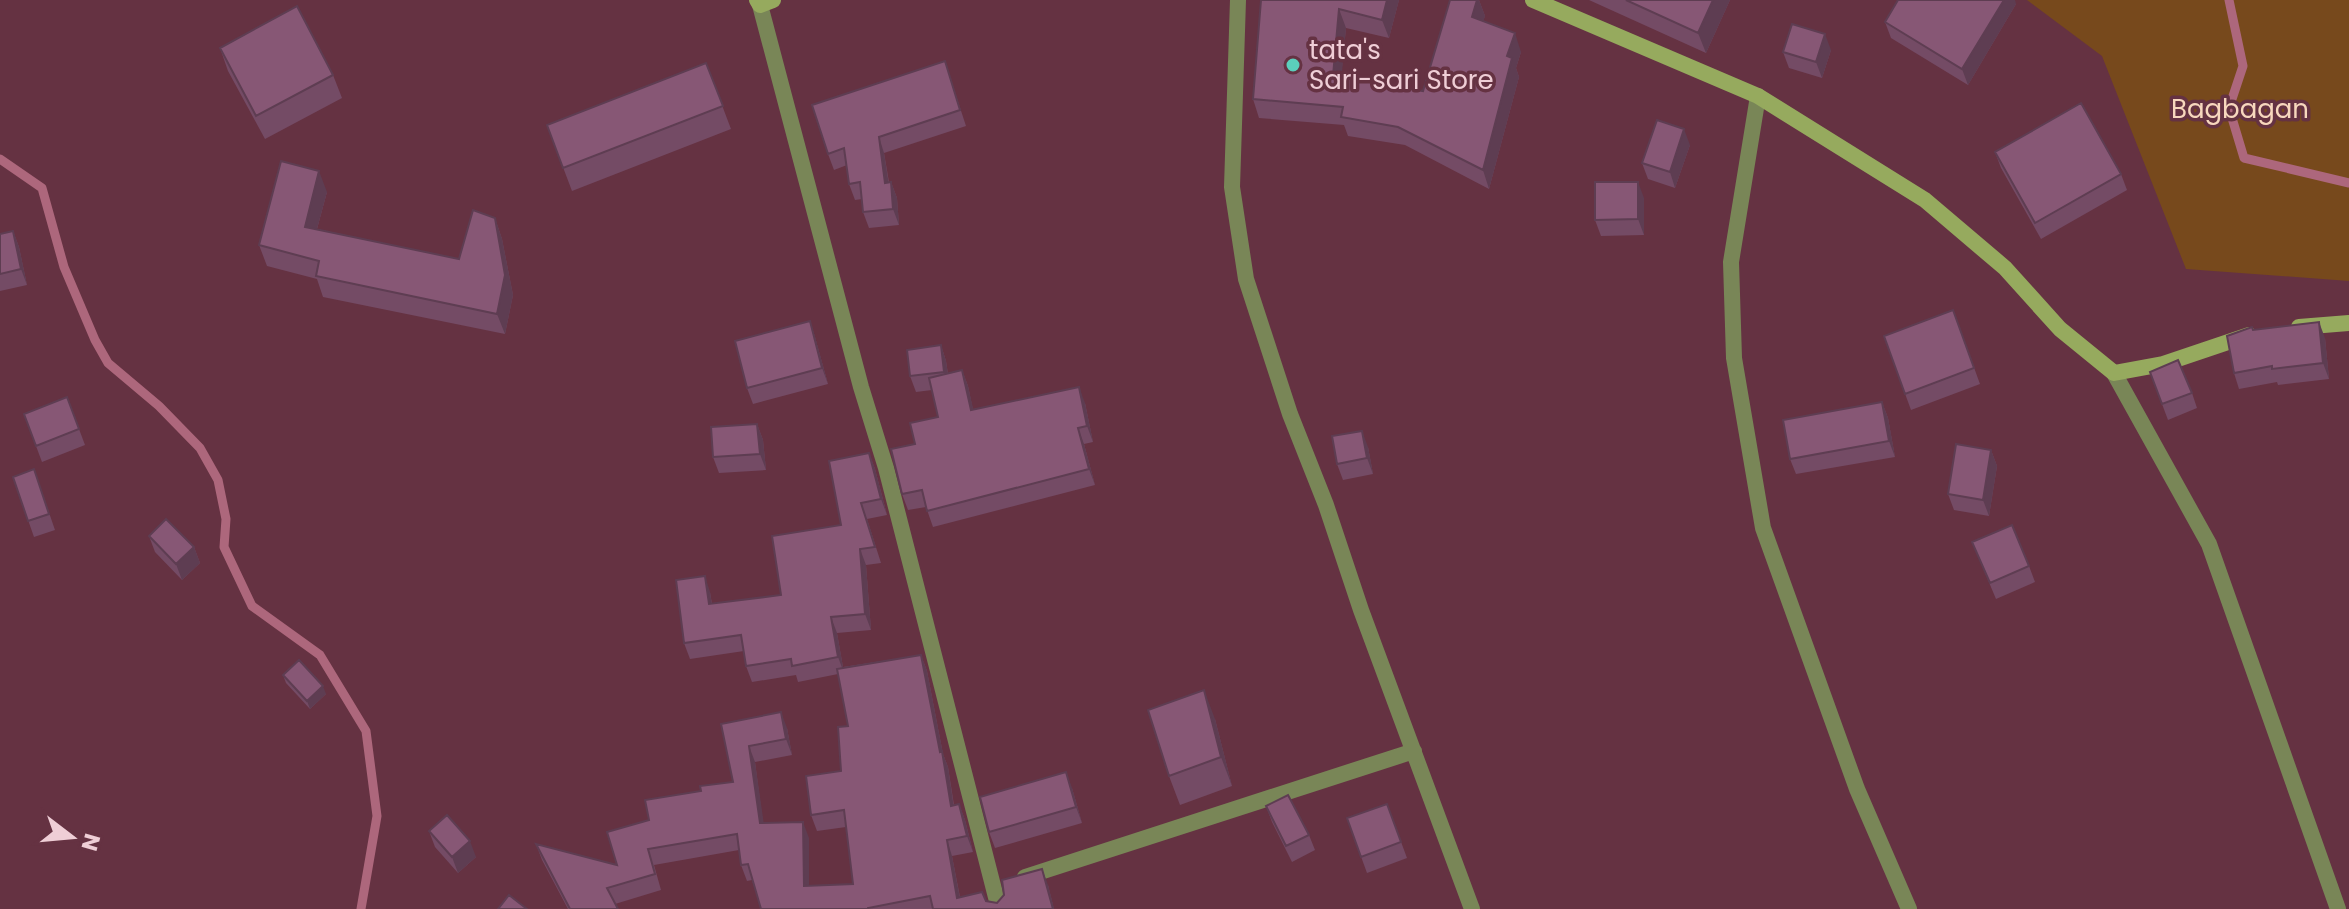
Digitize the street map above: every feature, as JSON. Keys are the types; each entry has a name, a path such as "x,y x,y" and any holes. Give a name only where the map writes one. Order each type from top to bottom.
{"street":[{"path":"1238,0 1232,187 1246,279 1290,414 1472,909"},
{"path":"1533,0 1758,96 1925,200 2005,268 2060,329 2114,373 2209,544 2338,909"},
{"path":"763,2 999,909"},
{"path":"1758,96 1731,262 1734,358 1763,528 1857,789 1909,909"},
{"path":"2114,373 2163,364 2273,328 2349,323"},
{"path":"993,887 1414,751"}],"green space":[{"name":"Bagbagan","path":"2027,0 2349,0 2349,281 2186,269 2102,56"}],"building":[{"path":"1261,0 1387,0 1382,20 1339,9 1333,76 1423,91 1450,0 1477,0 1472,17 1515,33 1507,56 1512,58 1483,170 1398,127 1341,117 1343,107 1253,99"},
{"path":"1626,0 1713,0 1698,33"},
{"path":"1898,0 2004,0 1962,69 1885,22"},
{"path":"297,6 333,75 256,116 220,48"},
{"path":"1792,24 1825,34 1816,62 1783,52"},
{"path":"945,61 960,110 879,137 885,183 891,182 893,209 863,212 860,182 849,184 844,148 828,154 812,105"},
{"path":"706,63 723,106 563,168 547,125"},
{"path":"2081,103 2121,174 2035,223 1995,152"},
{"path":"1657,120 1684,129 1670,172 1642,163"},
{"path":"281,161 319,171 305,227 459,259 473,210 495,218 505,275 497,314 316,276 319,261 259,245"},
{"path":"1595,182 1638,182 1638,219 1595,220"},
{"path":"13,231 21,269 0,274 0,234"},
{"path":"1953,310 1974,368 1905,394 1884,336"},
{"path":"810,321 822,368 747,388 735,341"},
{"path":"2319,322 2323,363 2272,369 2272,366 2234,373 2227,336 2252,327 2253,330"},
{"path":"941,345 944,372 910,376 907,350"},
{"path":"2178,360 2192,393 2162,404 2150,372"},
{"path":"962,370 971,410 1079,387 1087,426 1078,428 1089,469 927,511 922,490 902,494 891,449 915,444 910,423 938,417 929,378"},
{"path":"67,397 79,429 36,446 24,414"},
{"path":"1882,402 1889,441 1790,459 1783,420"},
{"path":"757,424 760,454 713,457 711,427"},
{"path":"1362,431 1367,458 1337,464 1332,436"},
{"path":"1956,444 1991,450 1983,500 1948,494"},
{"path":"869,453 881,499 861,503 875,547 860,549 865,614 831,617 838,657 792,666 791,659 746,666 741,635 684,643 676,580 705,576 709,604 781,595 772,536 841,525 829,461"},
{"path":"34,469 49,514 28,521 13,477"},
{"path":"166,519 194,547 176,564 149,536"},
{"path":"2012,525 2029,566 1990,583 1972,542"},
{"path":"921,655 951,806 959,804 967,836 947,840 957,898 982,892 986,901 997,903 1004,895 1002,880 1042,869 1053,909 933,909 930,896 868,909 761,909 748,864 741,865 737,834 648,849 655,874 607,888 618,909 570,909 536,844 617,865 607,832 649,820 645,800 701,791 700,786 733,782 721,724 781,712 786,739 749,746 760,823 803,822 804,886 853,884 844,810 811,815 806,776 841,771 838,727 848,726 837,669"},
{"path":"299,660 323,686 307,701 283,675"},
{"path":"1204,690 1221,757 1169,776 1148,710"},
{"path":"1066,772 1076,807 989,832 980,797"},
{"path":"1288,795 1309,835 1286,846 1266,806"},
{"path":"1387,804 1401,842 1361,857 1347,818"},
{"path":"447,815 470,841 452,857 429,831"},
{"path":"509,895 527,909 498,909"}],"waterway":[{"path":"2229,0 2243,66 2229,108 2244,158 2349,183"},
{"path":"0,159 42,188 64,267 108,363 159,406 200,448 218,480 226,519 224,547 252,606 320,655 366,731 377,816 361,909"}],"place":[{"name":"tata's Sari-sari Store","path":"1293,65"}]}
